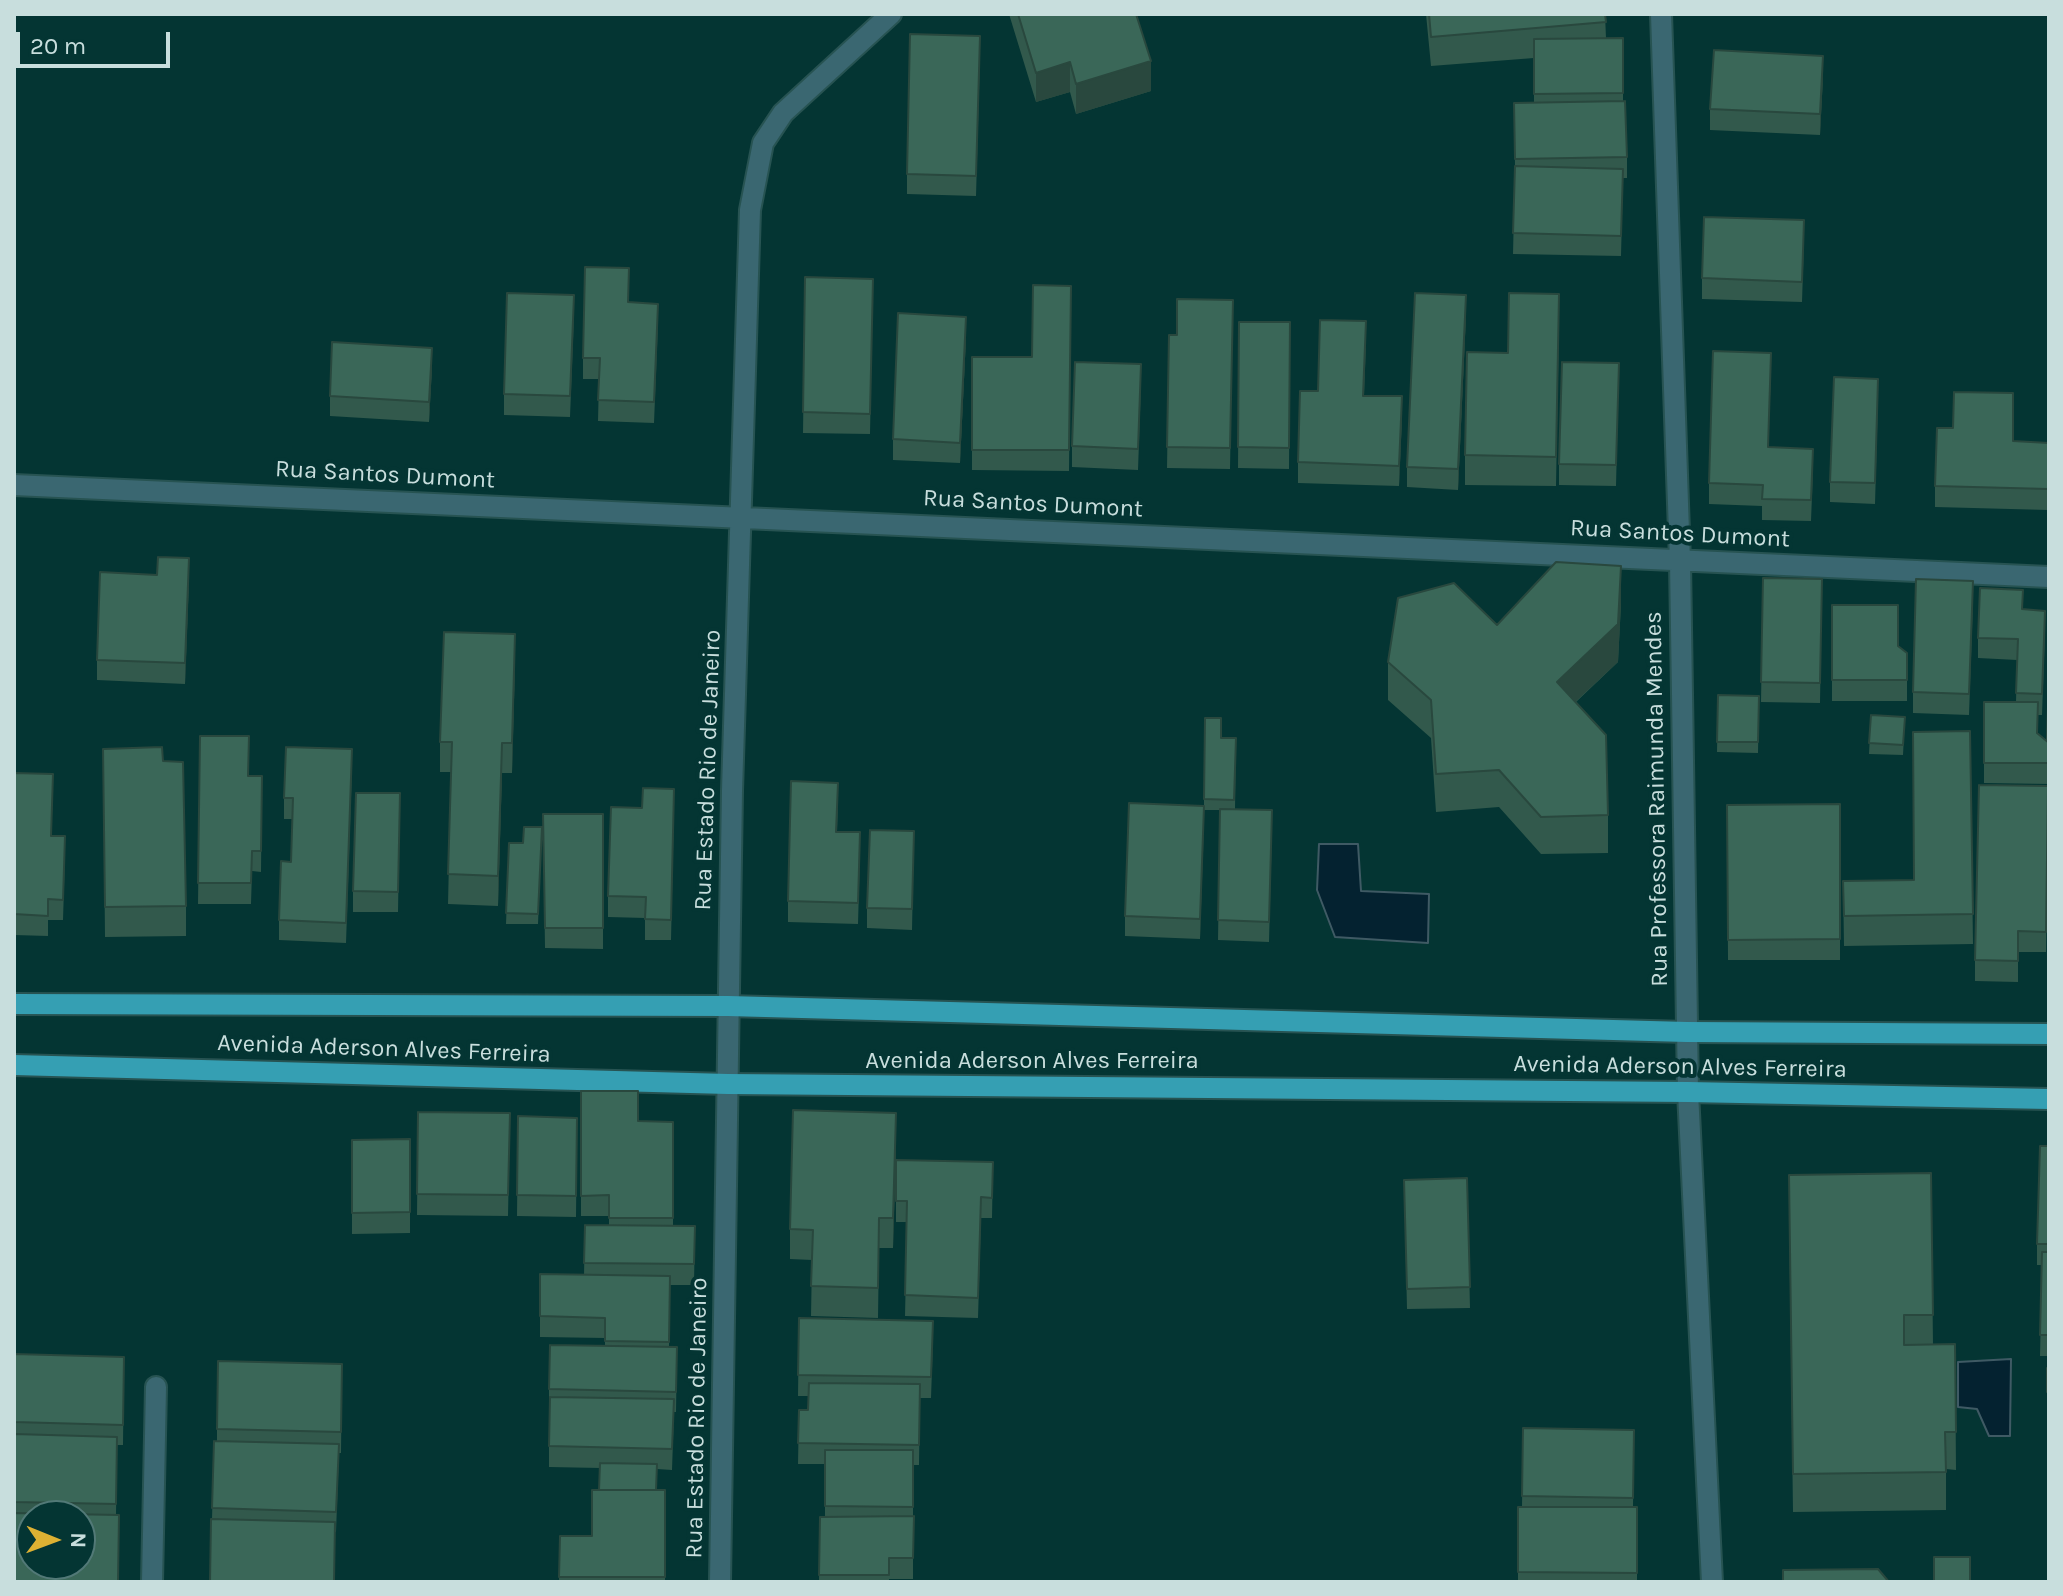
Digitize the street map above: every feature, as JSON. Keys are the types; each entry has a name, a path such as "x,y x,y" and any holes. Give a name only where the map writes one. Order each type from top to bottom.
{"main road":[{"name":"Avenida Aderson Alves Ferreira","path":"14,1004 728,1006 1687,1032 2049,1034"},
{"name":"Avenida Aderson Alves Ferreira","path":"14,1065 728,1084 1688,1092 2049,1099"}],"street":[{"name":"Rua Estado Rio de Janeiro","path":"720,1582 732,791 750,210 763,143 783,113 891,14"},
{"name":"Rua Professora Raimunda Mendes","path":"1661,14 1680,561 1688,1092 1712,1582"},
{"name":"Rua Santos Dumont","path":"14,485 2049,577"},
{"path":"152,1582 156,1387"}],"water":[{"path":"1319,844 1358,844 1361,891 1429,894 1428,943 1335,937 1317,890"},
{"path":"2011,1359 2010,1436 1989,1436 1977,1409 1958,1407 1958,1362"}],"building":[{"path":"1018,14 1136,14 1151,61 1076,84 1070,62 1036,73"},
{"path":"1429,14 1605,14 1606,22 1431,37"},
{"path":"910,34 980,36 976,176 907,174"},
{"path":"1623,38 1623,93 1534,94 1534,39"},
{"path":"1714,50 1823,56 1820,114 1710,109"},
{"path":"1625,101 1627,157 1515,159 1514,103"},
{"path":"1515,166 1623,169 1621,236 1513,233"},
{"path":"1704,217 1804,220 1802,282 1702,278"},
{"path":"585,267 629,268 628,302 658,304 654,402 598,400 600,358 583,358"},
{"path":"805,277 873,279 870,414 803,412"},
{"path":"1033,285 1071,286 1069,450 972,450 972,357 1032,357"},
{"path":"507,293 574,295 570,396 504,394"},
{"path":"1415,293 1466,295 1458,469 1407,467"},
{"path":"1509,293 1559,294 1556,457 1465,455 1467,352 1508,353"},
{"path":"1177,299 1233,300 1230,448 1167,447 1169,335 1177,335"},
{"path":"898,313 966,317 960,443 893,439"},
{"path":"1320,320 1366,321 1363,396 1402,396 1399,466 1298,462 1300,391 1318,391"},
{"path":"1239,322 1290,322 1289,448 1238,447"},
{"path":"332,342 432,348 429,402 330,396"},
{"path":"1713,351 1771,353 1768,447 1813,449 1811,500 1762,499 1763,485 1709,483"},
{"path":"1075,362 1141,364 1138,449 1072,446"},
{"path":"1562,362 1619,363 1616,465 1559,464"},
{"path":"1834,377 1878,379 1875,483 1830,482"},
{"path":"1954,392 2013,393 2013,441 2049,443 2048,489 1935,486 1937,428 1953,428"},
{"path":"158,557 189,558 185,663 97,660 100,572 157,575"},
{"path":"1556,562 1621,566 1618,624 1557,682 1606,735 1608,815 1541,817 1499,770 1436,774 1431,700 1388,662 1398,598 1454,583 1497,625"},
{"path":"1763,578 1822,579 1820,683 1761,682"},
{"path":"1916,579 1973,581 1969,694 1913,692"},
{"path":"1980,588 2023,590 2022,609 2045,611 2042,694 2016,693 2018,639 1978,638"},
{"path":"1832,605 1898,605 1898,646 1907,653 1907,680 1832,680"},
{"path":"444,632 515,634 512,743 502,743 498,876 448,874 452,742 440,742"},
{"path":"2049,673 2049,739 2047,739"},
{"path":"1718,695 1759,696 1758,742 1717,742"},
{"path":"1984,702 2038,702 2037,733 2049,743 2049,763 1984,763"},
{"path":"1871,715 1905,717 1903,745 1869,743"},
{"path":"1205,718 1221,718 1221,738 1236,738 1234,800 1204,799"},
{"path":"1970,731 1973,914 1844,916 1843,881 1914,880 1913,732"},
{"path":"200,736 249,736 248,776 262,776 261,851 252,851 251,883 198,883"},
{"path":"162,747 163,761 183,762 186,906 105,907 103,749"},
{"path":"286,747 352,749 346,923 279,920 281,861 291,862 293,798 284,798"},
{"path":"14,773 53,774 51,836 65,836 63,900 48,899 48,916 14,914"},
{"path":"791,781 838,783 836,832 860,832 858,903 788,901"},
{"path":"1979,785 2048,786 2046,932 2018,931 2018,961 1975,960"},
{"path":"643,788 674,789 671,920 645,919 646,897 608,896 611,807 642,808"},
{"path":"356,793 400,793 398,892 353,891"},
{"path":"1129,803 1204,806 1200,919 1125,916"},
{"path":"1840,804 1840,939 1728,940 1727,805"},
{"path":"1220,809 1272,810 1269,922 1218,920"},
{"path":"543,814 603,814 603,928 545,928"},
{"path":"524,827 542,827 538,914 506,913 509,843 523,843"},
{"path":"870,830 914,831 912,909 867,908"},
{"path":"581,1091 638,1091 638,1121 673,1122 673,1218 609,1218 609,1195 581,1196"},
{"path":"793,1110 896,1113 893,1218 879,1218 878,1288 811,1286 813,1230 790,1229"},
{"path":"418,1112 510,1113 508,1195 417,1194"},
{"path":"518,1116 577,1118 576,1196 517,1195"},
{"path":"410,1139 410,1212 352,1213 352,1140"},
{"path":"2040,1146 2049,1146 2049,1244 2037,1244"},
{"path":"896,1160 993,1162 992,1198 981,1197 978,1298 905,1295 907,1201 896,1201"},
{"path":"1931,1173 1933,1315 1904,1315 1904,1345 1955,1344 1956,1432 1945,1432 1946,1472 1793,1474 1789,1175"},
{"path":"1467,1178 1470,1287 1407,1289 1404,1180"},
{"path":"585,1225 695,1226 694,1264 584,1263"},
{"path":"2042,1252 2049,1252 2049,1335 2040,1335"},
{"path":"540,1274 670,1276 669,1342 605,1341 605,1318 540,1316"},
{"path":"799,1318 933,1321 931,1377 798,1375"},
{"path":"550,1345 677,1347 676,1392 549,1389"},
{"path":"14,1354 124,1357 123,1425 14,1422"},
{"path":"218,1361 342,1364 341,1432 217,1429"},
{"path":"2049,1368 2049,1392 2047,1392"},
{"path":"809,1383 920,1384 919,1445 798,1443 799,1410 808,1410"},
{"path":"550,1397 674,1399 672,1449 549,1446"},
{"path":"1523,1428 1634,1430 1633,1498 1522,1496"},
{"path":"14,1434 117,1437 116,1504 96,1504 96,1500 14,1502"},
{"path":"214,1441 339,1444 336,1512 212,1508"},
{"path":"825,1450 913,1450 913,1507 825,1506"},
{"path":"600,1463 657,1464 656,1490 599,1490"},
{"path":"592,1490 665,1490 665,1577 559,1577 560,1536 592,1536"},
{"path":"1518,1507 1637,1507 1637,1573 1518,1572"},
{"path":"14,1513 16,1580 96,1580 96,1515 119,1515 118,1582 14,1581"},
{"path":"914,1516 913,1558 889,1558 889,1575 819,1575 820,1517"},
{"path":"211,1519 335,1522 334,1582 210,1582"},
{"path":"1934,1557 1970,1557 1970,1582 1934,1582"},
{"path":"1878,1569 1889,1582 1783,1582 1783,1570"}]}
